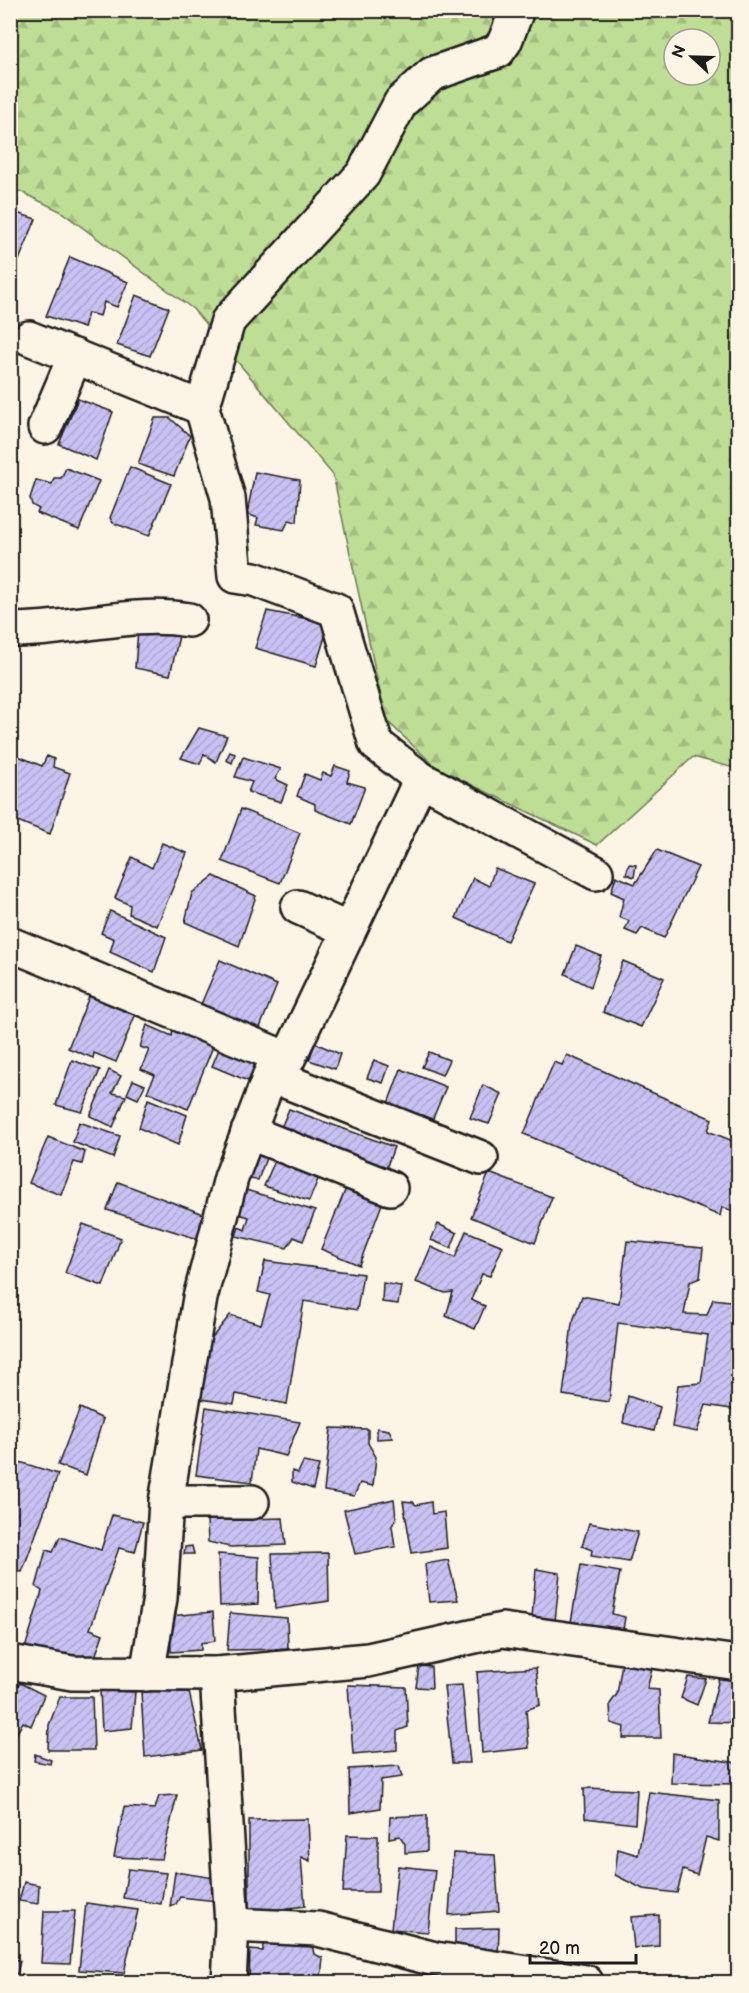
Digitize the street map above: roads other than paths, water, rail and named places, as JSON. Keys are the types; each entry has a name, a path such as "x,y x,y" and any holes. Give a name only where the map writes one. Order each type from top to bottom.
{"street":[{"path":"517,10 505,41 498,51 432,74 401,102 363,174 228,321 202,408 228,498 235,576 254,579 336,610 376,744 421,778 596,873"},
{"path":"29,338 202,408"},
{"path":"45,427 75,356"},
{"path":"10,630 38,631 167,616 189,620"},
{"path":"147,1674 160,1598 166,1502 200,1298 231,1178 274,1065 288,1059 421,778"},
{"path":"298,908 349,930"},
{"path":"10,944 481,1158"},
{"path":"248,1132 390,1188"},
{"path":"166,1502 252,1502"},
{"path":"10,1662 72,1673 218,1674 368,1660 502,1630 738,1663"},
{"path":"218,1674 232,1925 229,1983"},
{"path":"232,1925 318,1929 435,1959 586,1983"}]}
